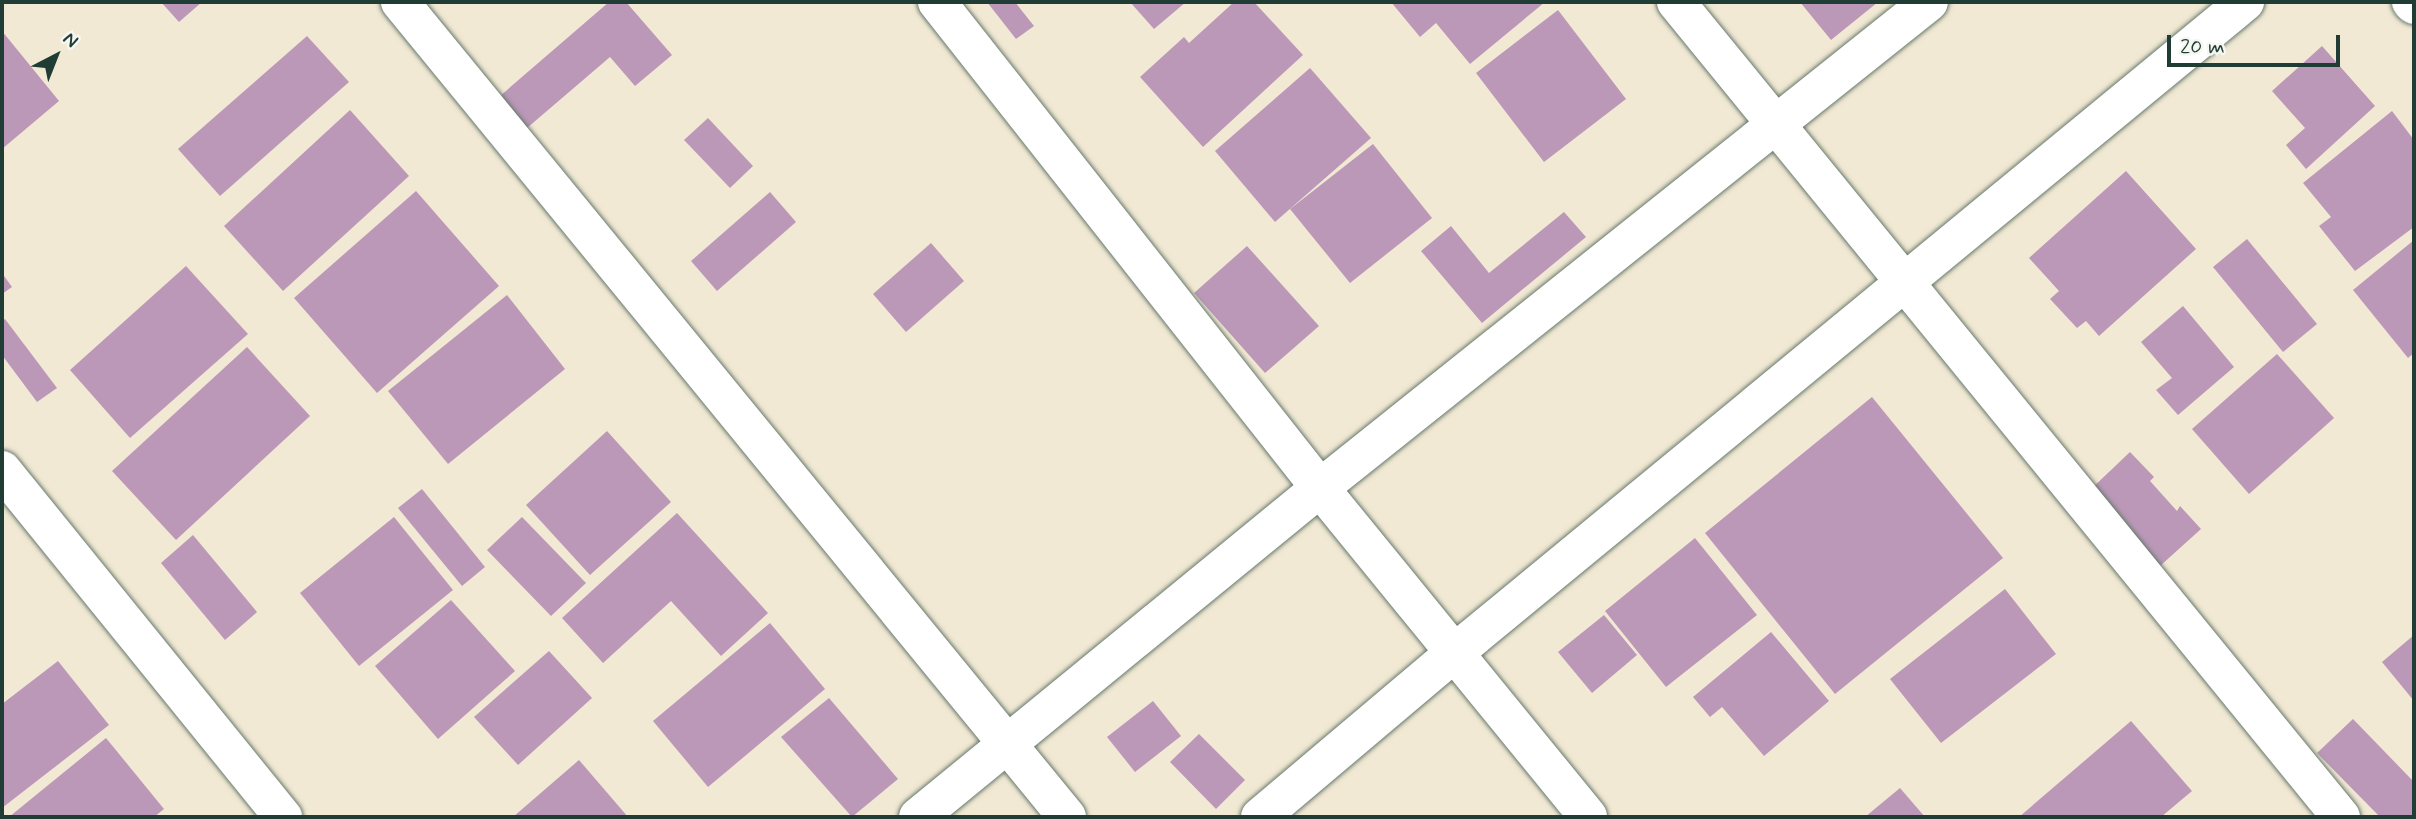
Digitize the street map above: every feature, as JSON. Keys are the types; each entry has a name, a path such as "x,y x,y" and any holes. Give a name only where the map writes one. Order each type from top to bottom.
{"street":[{"path":"400,2 1067,817"},
{"path":"937,2 1320,488 1588,817"},
{"path":"1676,2 2341,817"},
{"path":"918,817 1320,488 1929,2"},
{"path":"1260,817 1453,654 1907,283 2245,2"},
{"path":"2,470 283,817"}],"building":[{"path":"161,2 202,2 179,22"},
{"path":"609,2 626,2 672,55 635,86 610,57 527,128 500,96"},
{"path":"987,2 1015,2 1034,26 1016,39"},
{"path":"1130,2 1186,2 1154,29"},
{"path":"1234,2 1254,2 1303,55 1203,147 1140,77 1184,37 1189,43"},
{"path":"1391,2 1545,2 1470,64 1436,23 1420,37"},
{"path":"1800,2 1878,2 1831,40"},
{"path":"1558,10 1626,99 1544,162 1476,73"},
{"path":"2,31 59,101 2,149"},
{"path":"307,36 349,82 220,196 178,149"},
{"path":"2322,46 2375,106 2306,169 2286,145 2305,128 2272,91"},
{"path":"1310,68 1371,138 1275,222 1215,151"},
{"path":"350,110 409,176 283,291 224,226"},
{"path":"2392,111 2414,140 2414,227 2355,271 2319,226 2331,217 2303,183"},
{"path":"708,118 753,166 730,188 684,140"},
{"path":"1373,144 1432,218 1350,283 1290,209"},
{"path":"2126,171 2196,249 2099,336 2086,321 2077,328 2050,299 2059,291 2029,258"},
{"path":"416,191 499,286 377,393 294,298"},
{"path":"770,192 796,222 717,291 691,261"},
{"path":"1564,212 1586,237 1482,323 1421,251 1451,226 1489,273"},
{"path":"2247,239 2317,324 2283,352 2213,267"},
{"path":"2414,240 2414,353 2408,358 2353,290"},
{"path":"931,243 964,281 906,332 873,294"},
{"path":"1247,246 1319,326 1265,373 1194,293"},
{"path":"186,266 248,334 130,438 70,370"},
{"path":"2,273 12,287 2,294"},
{"path":"507,295 565,369 448,464 388,391"},
{"path":"2183,306 2234,367 2178,415 2156,390 2172,378 2141,342"},
{"path":"5,319 57,388 37,402 2,355 2,321"},
{"path":"247,347 310,416 176,540 112,471"},
{"path":"2277,354 2334,418 2249,494 2192,429"},
{"path":"1872,397 2003,558 1835,694 1705,533"},
{"path":"607,431 671,502 590,575 526,505"},
{"path":"2130,452 2154,477 2150,481 2177,511 2180,506 2201,529 2160,566 2090,490"},
{"path":"422,489 485,567 462,586 398,508"},
{"path":"677,513 768,613 721,656 671,601 603,663 562,618"},
{"path":"394,517 453,590 359,666 300,593"},
{"path":"522,517 586,583 551,616 487,550"},
{"path":"193,535 257,612 225,640 161,563"},
{"path":"1695,538 1757,615 1666,687 1605,611"},
{"path":"2005,589 2056,654 1941,743 1890,679"},
{"path":"451,600 515,671 438,739 375,666"},
{"path":"1604,615 1637,655 1592,693 1558,652"},
{"path":"770,623 825,689 708,787 653,721"},
{"path":"1771,632 1829,701 1764,756 1722,707 1710,717 1693,697"},
{"path":"2414,635 2414,701 2382,662"},
{"path":"549,651 592,698 518,765 474,717"},
{"path":"58,661 109,725 2,808 2,704"},
{"path":"829,698 898,779 852,817 781,737"},
{"path":"1153,701 1181,736 1135,772 1107,737"},
{"path":"2353,719 2414,782 2414,817 2380,817 2317,753"},
{"path":"2131,721 2192,791 2161,817 2019,817"},
{"path":"1199,734 1245,780 1216,809 1170,762"},
{"path":"106,738 164,809 154,817 9,817"},
{"path":"579,760 628,817 513,817"},
{"path":"1900,788 1925,817 1865,817"}]}
